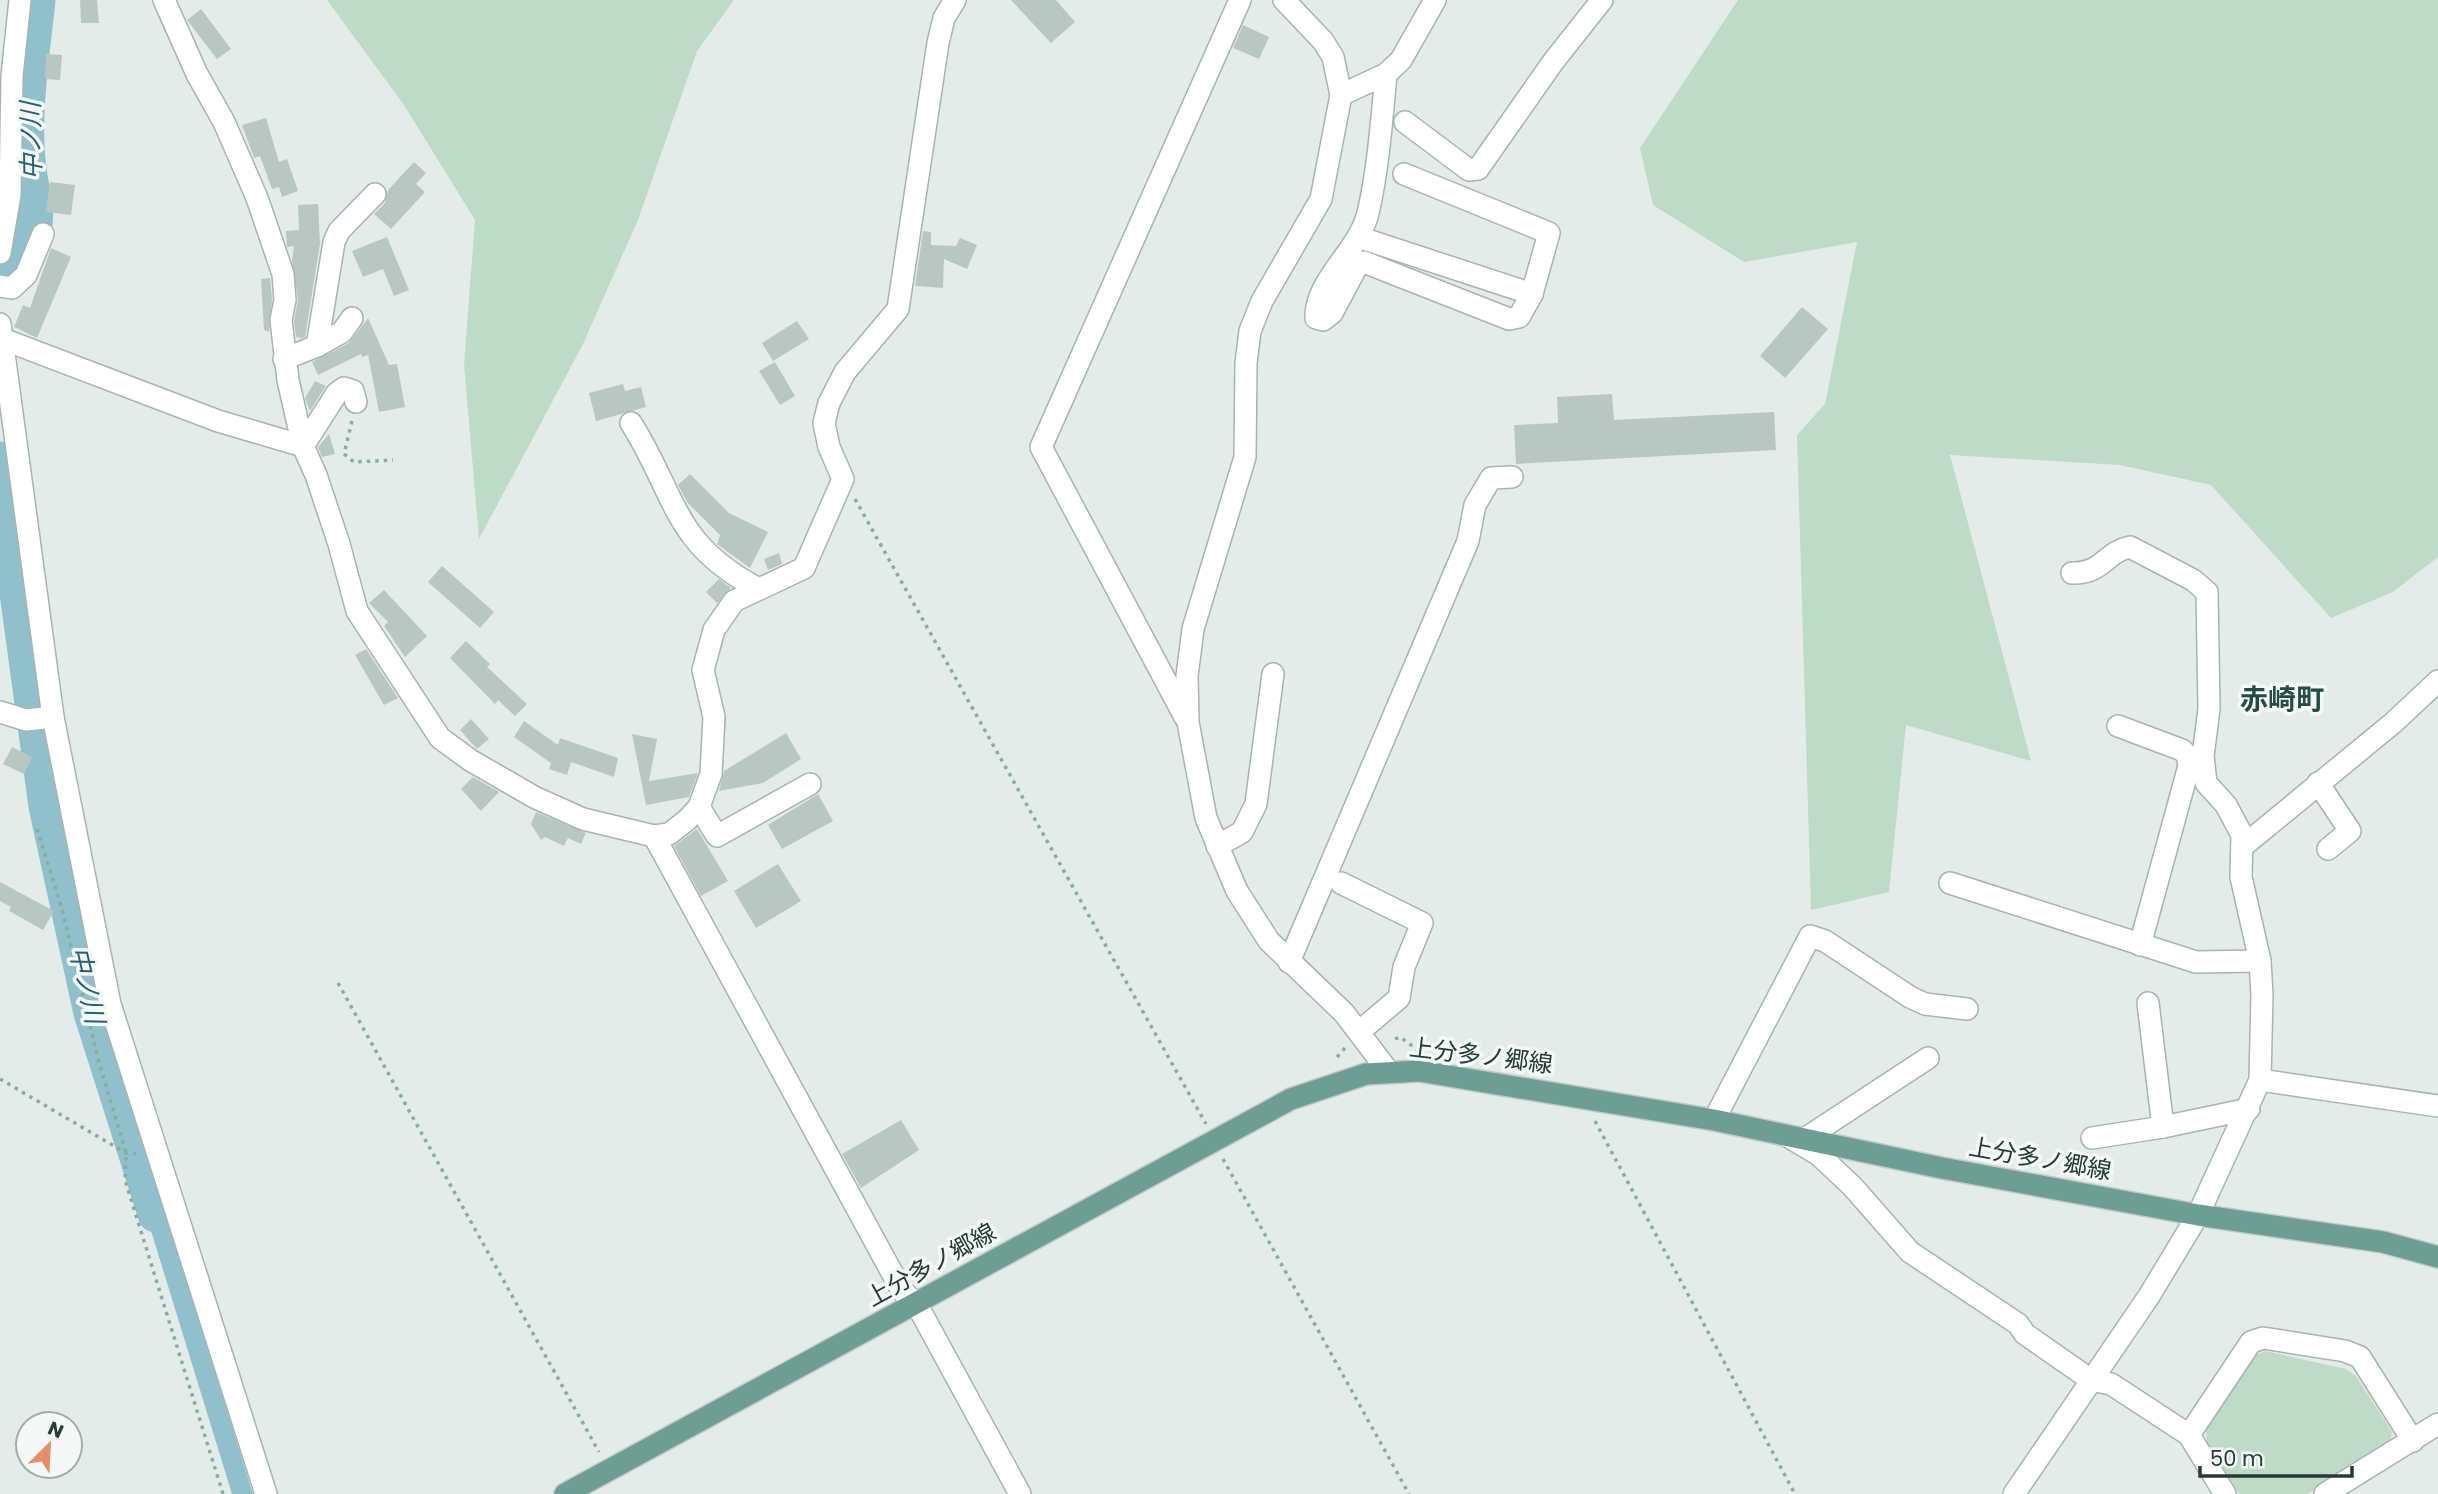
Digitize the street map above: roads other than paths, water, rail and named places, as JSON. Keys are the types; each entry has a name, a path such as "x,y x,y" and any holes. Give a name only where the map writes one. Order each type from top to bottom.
{"main road":[{"name":"上分多ノ郷線","path":"565,1494 1215,1140 1317,1088 1388,1071 1419,1070 1593,1098 1807,1138 1942,1168 2198,1214 2383,1242 2438,1257"}],"street":[{"path":"0,253 10,195 12,76 20,0"},
{"path":"164,0 197,74 224,122 257,198 283,274 285,299 281,320 284,359 303,446 339,544 357,611 440,738 470,760 534,797 583,819 654,836 669,834 699,807 711,774 714,717 703,670 705,655 722,615 734,601 804,568 844,479 829,447 824,423 835,388 845,372 898,309 938,43 944,18 955,0"},
{"path":"1188,722 1041,447 1240,0"},
{"path":"1284,0 1323,41 1333,57 1341,95 1321,199 1262,301 1250,331 1245,363 1245,457 1193,629 1187,676 1188,722 1199,789 1217,846 1253,918 1289,962 1360,1031 1388,1071"},
{"path":"1405,121 1469,170 1478,169 1553,62 1602,0"},
{"path":"1341,95 1386,74 1401,60 1435,4"},
{"path":"1386,74 1368,215 1358,237 1316,304 1316,318 1323,320 1332,313 1357,265 1364,262 1509,319 1518,317 1532,294 1549,233 1404,174"},
{"path":"317,346 334,242 339,232 374,194"},
{"path":"0,286 12,288 26,275 43,234"},
{"path":"1358,237 1532,294"},
{"path":"284,359 317,346 342,332 352,318"},
{"path":"0,324 41,719 110,1004 266,1494"},
{"path":"0,338 218,421 303,446"},
{"path":"303,446 337,393 344,388 353,391 356,402"},
{"path":"631,423 680,522 720,567 757,588"},
{"path":"1289,962 1468,541 1475,505 1491,478 1512,477"},
{"path":"2072,573 2087,573 2097,569 2114,553 2130,547 2203,586 2208,601 2205,631 2209,686 2197,765 2140,945"},
{"path":"1217,846 1242,832 1256,804 1273,674"},
{"path":"2242,847 2393,723 2438,681"},
{"path":"0,712 41,719"},
{"path":"2014,1494 2149,1296 2198,1214 2249,1109 2260,1080 2260,961 2241,877 2242,835 2238,824 2206,783 2197,765 2182,750 2118,726"},
{"path":"2318,783 2350,831 2328,849"},
{"path":"699,807 717,836 810,784"},
{"path":"654,836 902,1292 916,1303 1020,1494"},
{"path":"1341,883 1422,923 1404,967 1399,998 1360,1031"},
{"path":"1950,883 2196,962 2260,961"},
{"path":"1714,1120 1810,936 1825,942 1917,1001 1967,1009"},
{"path":"2148,1003 2163,1127"},
{"path":"1807,1138 1928,1058"},
{"path":"2260,1080 2438,1106"},
{"path":"2092,1138 2249,1109"},
{"path":"1781,1133 1819,1156 1884,1219 1909,1252 2018,1324 2025,1334 2091,1380 2111,1384 2189,1435 2225,1494"},
{"path":"2189,1435 2251,1342 2263,1338 2345,1351 2360,1357 2413,1441"},
{"path":"2325,1494 2438,1424"}],"water":[{"path":"151,1165 253,1494 232,1494 132,1169"}],"waterway":[{"name":"中ノ川","path":"13,276 31,237 34,223 35,211 26,146 26,110 37,0"},
{"name":"中ノ川","path":"0,460 47,806 92,1013 156,1214"}],"district":[{"name":"赤崎町","path":"2282,699"}]}
